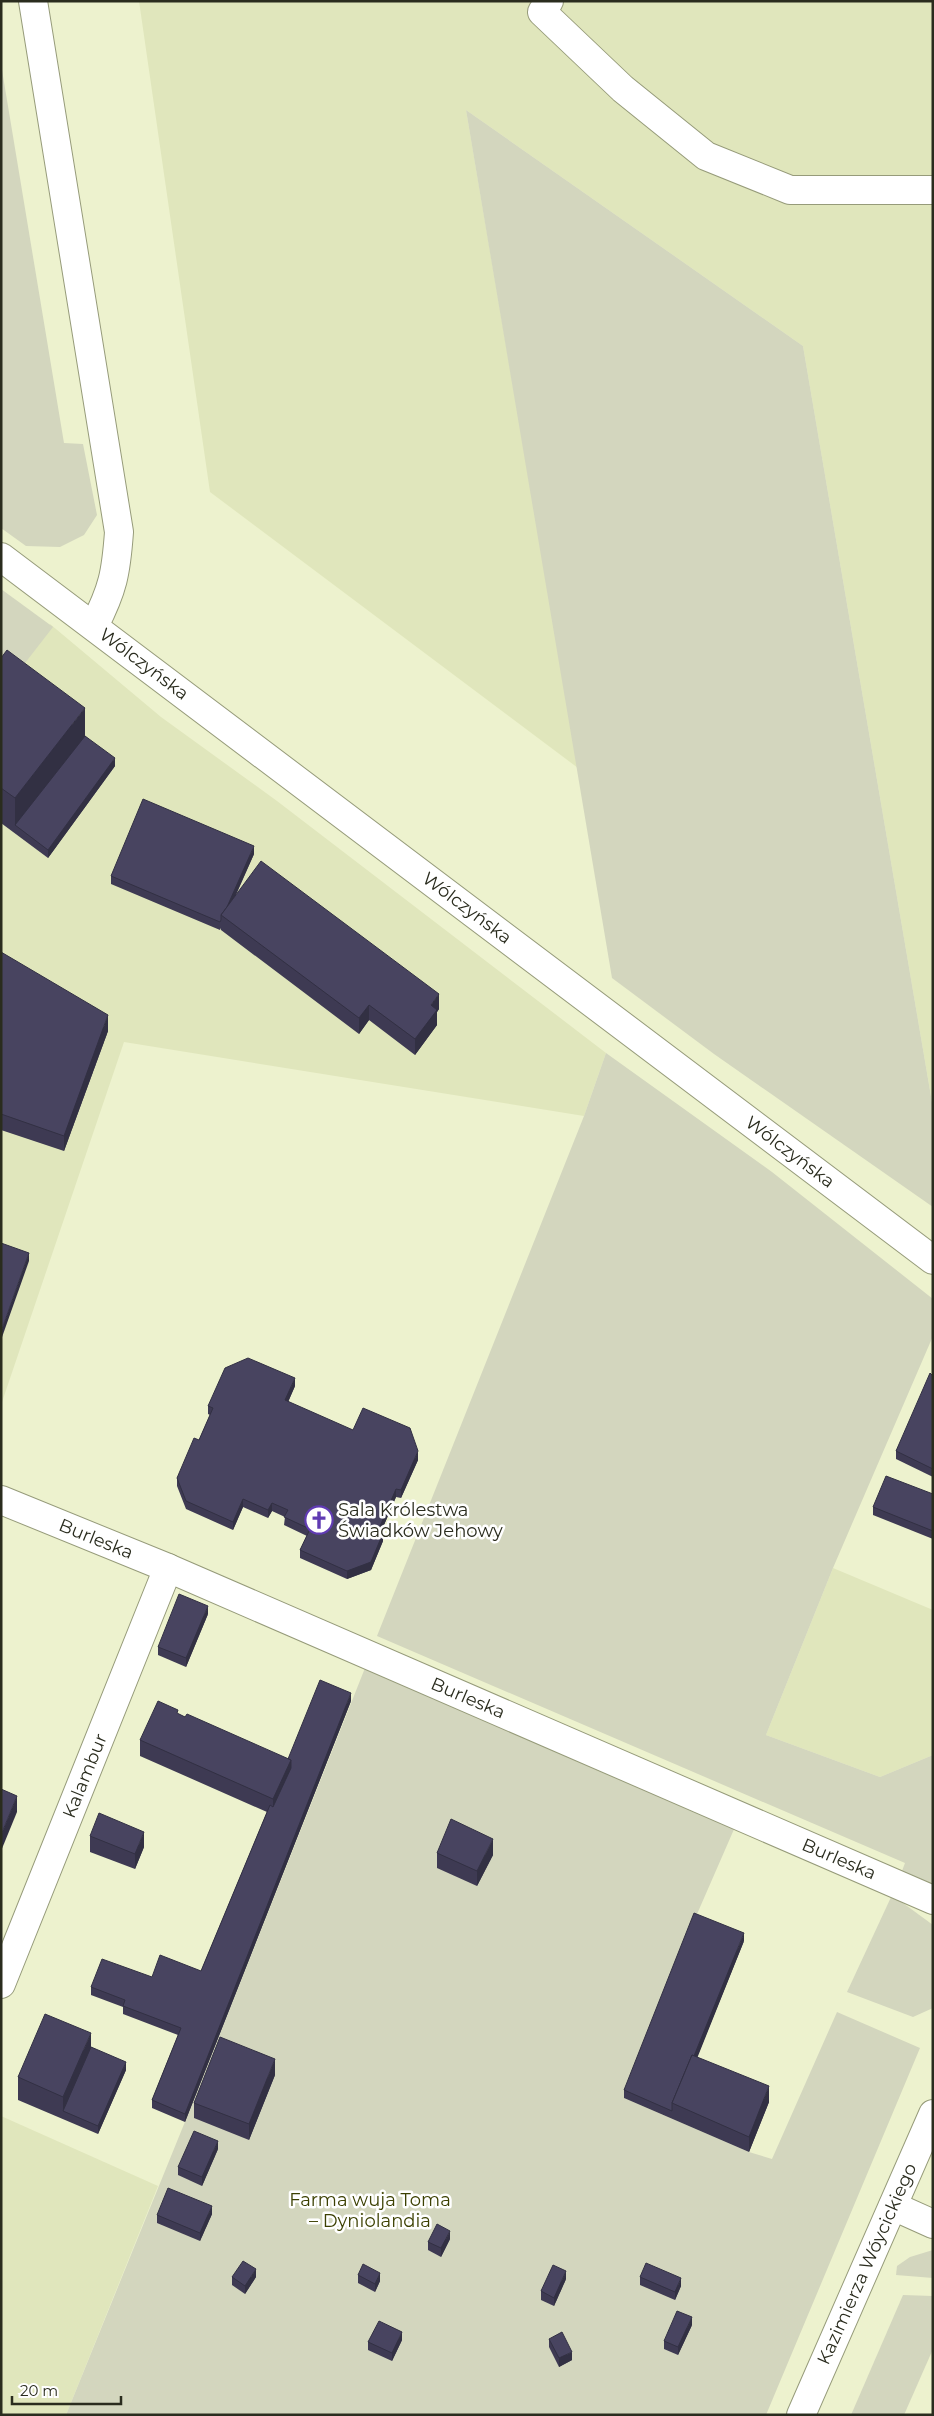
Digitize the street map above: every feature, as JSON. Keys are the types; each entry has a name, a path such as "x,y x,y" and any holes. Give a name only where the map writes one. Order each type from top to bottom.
{"street":[{"path":"33,1 119,532 116,573 109,597 94,626"},
{"path":"549,1 542,12 623,89 706,156 790,190 933,190"},
{"name":"Wólczyńska","path":"1,557 933,1260"},
{"name":"Burleska","path":"1,1500 168,1568 933,1900"},
{"name":"Kalambur","path":"1,1984 168,1568"},
{"name":"Kazimierza Wóycickiego","path":"801,2415 933,2114"},
{"path":"893,2206 933,2224"}],"shaded area":[{"path":"139,1 933,1 933,1108 803,346 466,110 578,768 210,492"},
{"path":"50,624 161,717 277,801 606,1053 584,1116 124,1042 1,1405 1,694"},
{"path":"833,1568 933,1610 933,1755 880,1777 766,1735"},
{"path":"1,2116 158,2186 66,2415 1,2415"}],"green space":[{"path":"1,64 64,443 83,444 97,515 84,535 60,547 26,546 1,528"},
{"path":"466,110 803,346 933,1108 933,1207 714,1054 612,978"},
{"path":"1,589 53,627 1,694"},
{"path":"606,1053 772,1172 933,1299 933,1336 833,1568 766,1735 880,1777 933,1755 933,1884 902,1871 905,1863 377,1636 584,1116"},
{"name":"Farma wuja Toma – Dyniolandia","path":"365,1668 735,1827 694,1921 624,2098 749,2152 772,2159 837,2012 920,2048 766,2415 66,2415 193,2102"},
{"path":"892,1895 933,1925 933,2008 913,2017 847,1992"},
{"path":"933,2250 933,2278 896,2275 897,2266 910,2257"},
{"path":"903,2295 933,2296 933,2349 904,2415 851,2415"}],"building":[{"path":"7,650 85,708 15,798 1,788 1,658"},
{"path":"85,736 115,758 48,850 15,825"},
{"path":"143,799 254,846 227,907 221,915 220,922 111,876"},
{"path":"261,861 439,994 431,1005 437,1010 415,1039 369,1005 359,1018 221,915"},
{"path":"1,952 108,1015 64,1136 1,1114"},
{"path":"1,1243 29,1253 1,1332"},
{"path":"248,1358 295,1378 285,1400 353,1430 363,1408 410,1428 418,1451 401,1490 396,1489 378,1531 383,1533 371,1562 347,1571 300,1550 310,1529 284,1517 288,1510 272,1503 268,1510 243,1499 233,1522 186,1501 177,1478 194,1438 199,1440 213,1408 208,1406 225,1368"},
{"path":"930,1373 933,1376 933,1469 896,1451"},
{"path":"886,1476 933,1494 933,1531 873,1507"},
{"path":"179,1594 208,1606 186,1658 158,1647"},
{"path":"320,1680 351,1693 185,2114 152,2100 181,2028 123,2006 125,2000 91,1987 102,1959 152,1977 160,1955 201,1971 270,1805 273,1807 291,1768 291,1760 288,1759"},
{"path":"158,1701 178,1710 177,1713 185,1717 187,1714 291,1760 273,1799 140,1740"},
{"path":"1,1789 17,1796 1,1835"},
{"path":"99,1813 144,1832 135,1854 90,1836"},
{"path":"451,1819 493,1839 477,1871 437,1853"},
{"path":"694,1913 744,1933 694,2056 692,2055 672,2103 672,2111 624,2090"},
{"path":"45,2014 91,2033 63,2097 18,2077"},
{"path":"220,2037 275,2059 249,2124 194,2103"},
{"path":"91,2047 126,2062 98,2126 63,2111"},
{"path":"692,2055 769,2086 749,2137 672,2103"},
{"path":"194,2131 218,2141 202,2177 178,2167"},
{"path":"168,2188 212,2206 200,2233 157,2215"},
{"path":"437,2224 450,2231 441,2248 428,2242"},
{"path":"243,2261 256,2269 245,2286 232,2277"},
{"path":"646,2263 681,2278 675,2292 640,2277"},
{"path":"363,2264 380,2273 375,2284 358,2275"},
{"path":"553,2265 566,2271 554,2298 541,2291"},
{"path":"677,2311 692,2317 678,2347 664,2341"},
{"path":"379,2321 402,2332 392,2353 368,2342"},
{"path":"562,2332 572,2352 559,2358 549,2339"}],"place":[{"name":"Sala Królestwa Świadków Jehowy","path":"319,1520"}]}
